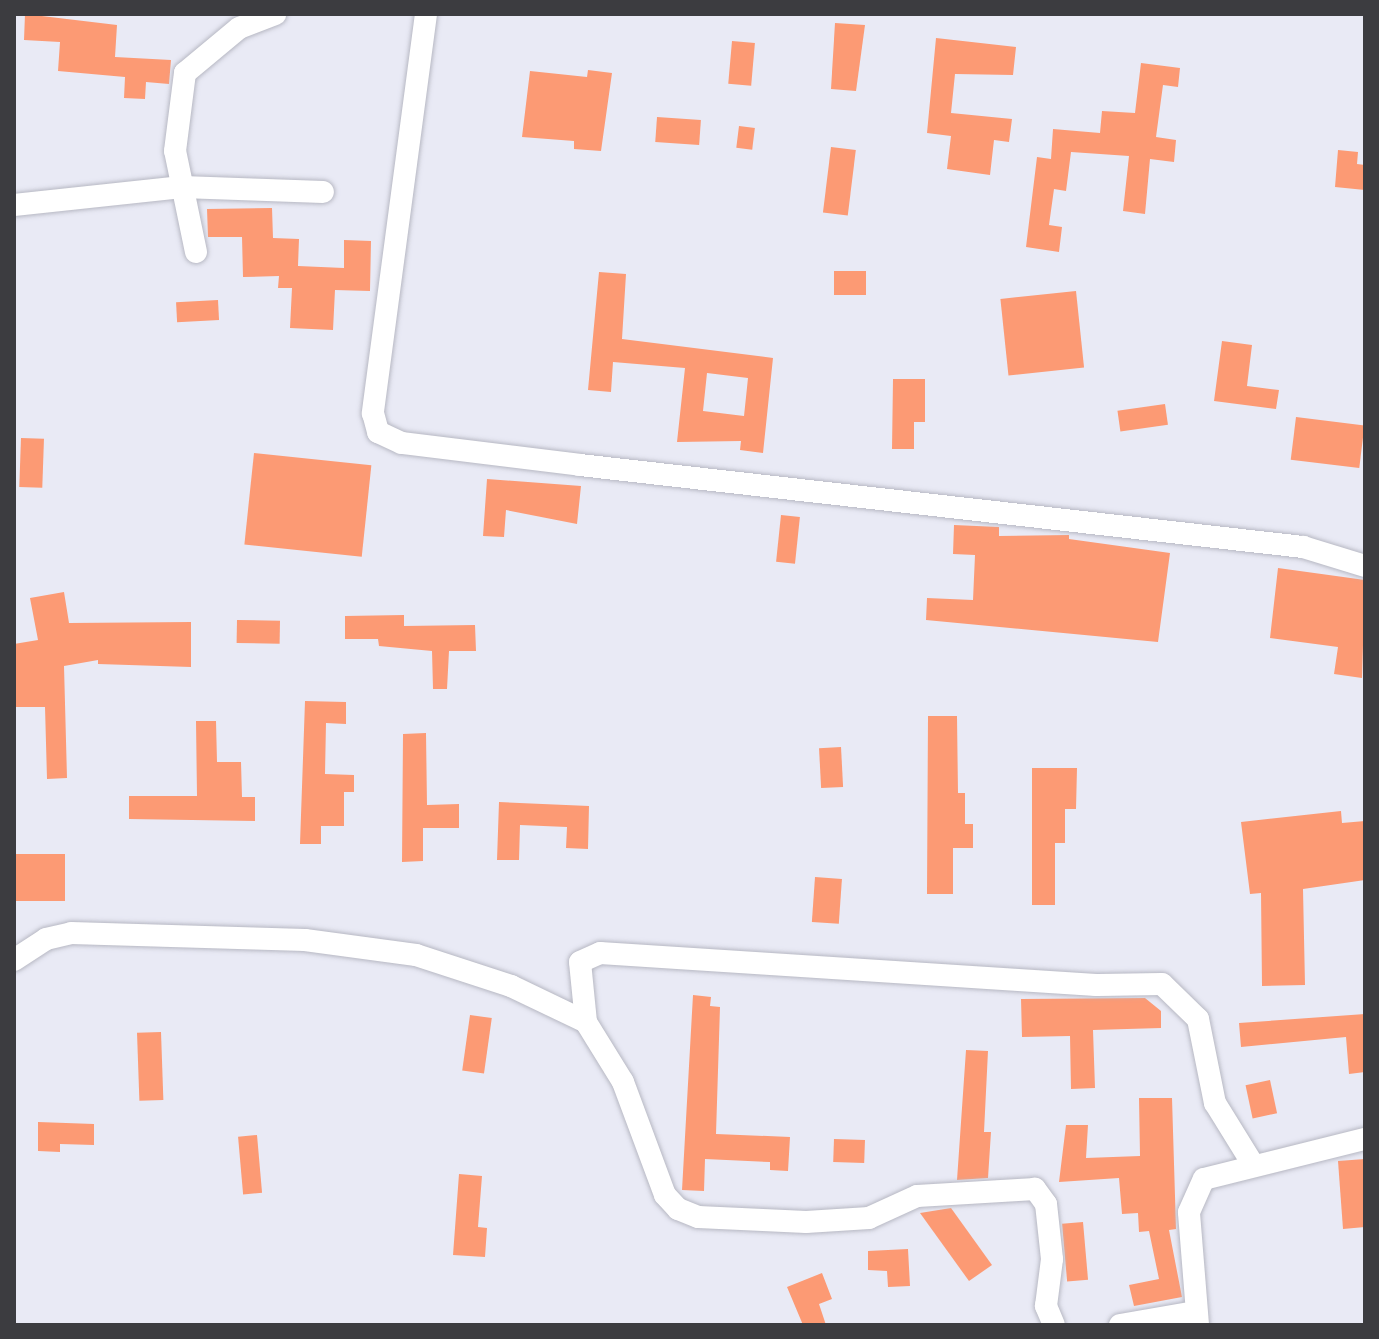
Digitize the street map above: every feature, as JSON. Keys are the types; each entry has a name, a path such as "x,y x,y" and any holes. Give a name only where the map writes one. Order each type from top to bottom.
{"street":[{"path":"196,252 175,151 185,73 239,28 275,14"},
{"path":"426,14 373,413 378,432 402,443 462,451 1303,547 1365,566"},
{"path":"14,205 182,187 323,192"},
{"path":"14,960 46,939 71,933 305,940 416,955 511,986 586,1022"},
{"path":"1054,1325 1046,1306 1052,1259 1046,1204 1035,1189 917,1196 869,1218 806,1222 698,1217 678,1209 665,1195 623,1082 586,1022 580,962 600,953 1066,983 1162,984 1198,1019 1215,1103 1252,1163"},
{"path":"1120,1325 1196,1319 1189,1212 1193,1196 1204,1179 1252,1163 1365,1139"}],"building":[{"path":"25,14 117,25 115,57 171,60 169,84 146,82 145,99 124,98 125,77 58,71 60,42 24,40"},
{"path":"835,23 865,25 856,91 831,89"},
{"path":"936,38 1016,47 1013,75 955,74 951,113 1012,119 1009,142 994,140 990,175 947,169 951,136 927,133"},
{"path":"732,41 755,43 751,86 728,84"},
{"path":"1141,63 1180,68 1178,87 1163,85 1156,137 1176,140 1174,162 1150,159 1145,214 1123,211 1129,156 1071,152 1066,191 1054,189 1049,225 1062,227 1059,252 1026,247 1037,157 1051,159 1053,129 1100,133 1102,111 1135,113"},
{"path":"588,70 612,73 601,151 574,149 574,141 522,137 530,71 587,77"},
{"path":"657,117 701,120 699,145 655,142"},
{"path":"739,126 755,128 752,150 736,148"},
{"path":"831,147 856,150 848,216 823,213"},
{"path":"1338,150 1358,152 1357,164 1365,165 1365,190 1335,187"},
{"path":"272,208 273,238 299,239 298,266 344,268 344,240 371,241 370,291 335,290 333,330 290,328 292,288 278,288 279,276 243,277 242,237 208,237 207,209"},
{"path":"834,271 866,271 866,295 834,295"},
{"path":"599,272 626,274 622,339 773,358 763,453 740,450 741,441 677,442 685,368 613,362 611,392 588,390","holes":["707,373 748,378 744,416 703,411"]},
{"path":"1076,291 1084,368 1008,376 1000,299"},
{"path":"218,300 219,320 177,322 176,302"},
{"path":"1222,341 1252,345 1247,386 1279,390 1276,409 1214,401"},
{"path":"893,379 925,379 925,422 914,422 914,449 892,449"},
{"path":"1165,404 1168,425 1120,431 1117,411"},
{"path":"1296,417 1364,425 1359,468 1291,460"},
{"path":"21,438 44,439 42,488 19,487"},
{"path":"254,453 371,465 362,557 244,544"},
{"path":"487,479 581,486 577,524 506,510 504,537 483,536"},
{"path":"781,515 800,517 795,564 776,562"},
{"path":"954,525 999,527 999,536 1069,535 1069,539 1170,553 1158,642 926,620 927,598 973,600 975,555 953,554"},
{"path":"1278,568 1365,580 1362,678 1334,674 1338,647 1270,638"},
{"path":"64,592 69,623 191,622 191,667 98,664 98,660 64,666 67,778 47,779 45,707 14,707 14,644 38,640 30,598"},
{"path":"404,615 404,626 475,625 476,651 449,651 447,689 433,689 432,651 379,646 378,639 345,639 345,616"},
{"path":"237,620 280,621 280,644 237,643"},
{"path":"305,701 346,702 346,724 326,723 325,774 354,775 354,792 344,792 344,826 321,826 321,844 300,844"},
{"path":"928,716 957,716 958,793 965,793 965,824 973,824 973,848 953,848 953,894 927,894"},
{"path":"196,721 216,721 217,762 241,762 242,797 255,797 255,821 129,819 129,796 197,796"},
{"path":"426,733 427,805 459,804 459,828 423,828 423,861 402,862 403,734"},
{"path":"841,747 843,787 821,788 819,748"},
{"path":"1032,768 1077,768 1076,809 1065,809 1065,843 1055,843 1055,905 1032,905"},
{"path":"499,802 589,806 588,849 566,848 567,827 520,825 519,860 497,860"},
{"path":"1341,811 1342,823 1365,821 1365,880 1303,889 1305,985 1262,986 1261,893 1250,894 1241,822"},
{"path":"14,854 65,854 65,901 14,901"},
{"path":"815,877 842,879 839,924 812,922"},
{"path":"693,995 711,997 710,1006 720,1007 716,1134 790,1137 788,1171 770,1170 770,1162 705,1159 704,1191 682,1190"},
{"path":"1145,998 1161,1011 1161,1028 1093,1030 1095,1088 1071,1089 1070,1036 1022,1037 1021,999"},
{"path":"1365,1014 1365,1072 1349,1074 1346,1037 1241,1047 1239,1023"},
{"path":"470,1015 492,1018 484,1074 462,1070"},
{"path":"161,1032 163,1100 139,1101 137,1033"},
{"path":"966,1050 988,1051 984,1132 991,1132 988,1178 957,1180"},
{"path":"1270,1080 1277,1113 1253,1118 1246,1085"},
{"path":"1139,1098 1172,1098 1176,1229 1169,1230 1182,1297 1134,1306 1129,1285 1159,1279 1149,1231 1139,1232 1138,1213 1122,1214 1119,1178 1059,1182 1066,1125 1088,1125 1086,1158 1140,1156"},
{"path":"38,1122 94,1124 94,1145 60,1144 60,1152 38,1151"},
{"path":"257,1135 262,1193 243,1194 238,1137"},
{"path":"834,1139 865,1140 864,1163 833,1162"},
{"path":"1365,1159 1365,1227 1343,1229 1338,1161"},
{"path":"459,1174 482,1176 478,1227 487,1228 485,1257 453,1255"},
{"path":"951,1208 992,1265 969,1281 920,1213"},
{"path":"1083,1222 1088,1280 1067,1282 1062,1224"},
{"path":"908,1249 910,1286 888,1287 887,1271 868,1270 868,1251"},
{"path":"822,1273 832,1299 819,1304 826,1325 803,1325 787,1287"}]}
